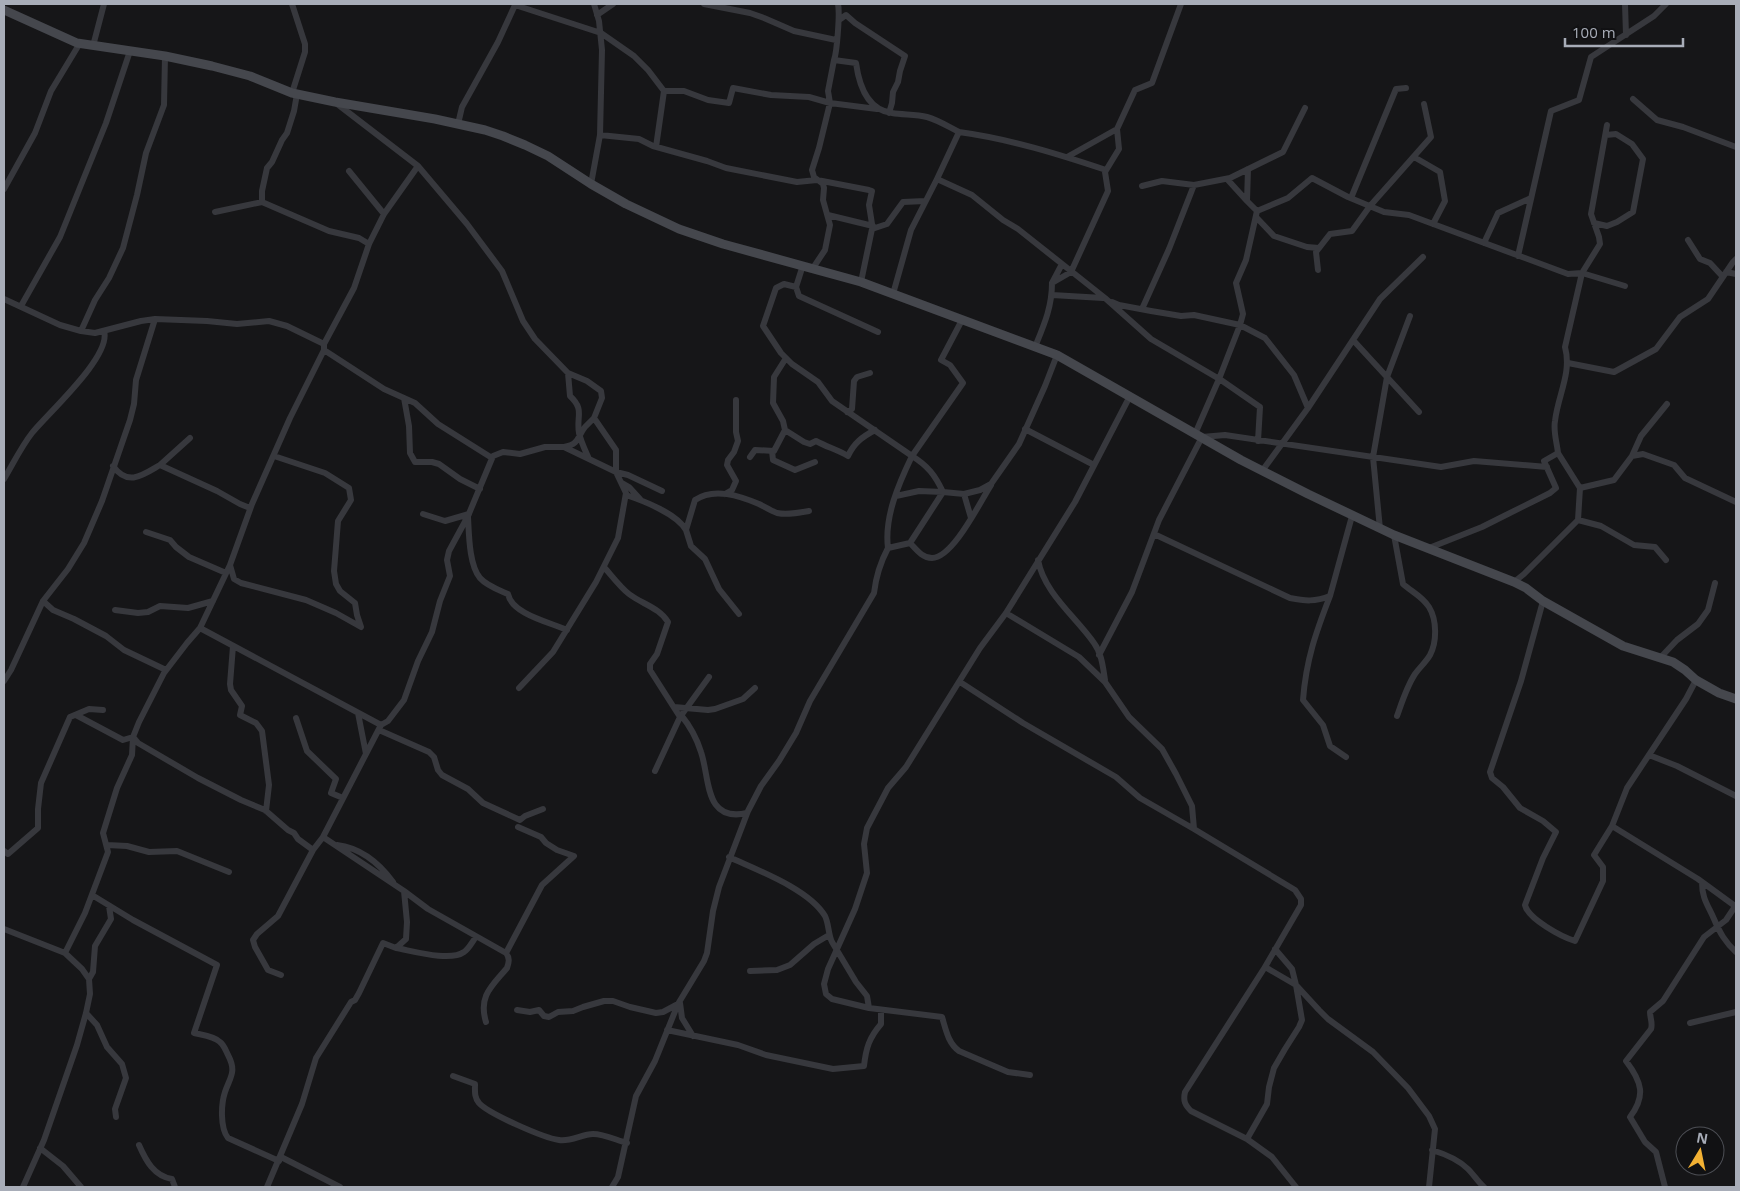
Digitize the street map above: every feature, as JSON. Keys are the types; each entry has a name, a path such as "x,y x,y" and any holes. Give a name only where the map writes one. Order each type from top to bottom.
{"street":[{"path":"93,46 104,4"},
{"path":"262,202 266,168 272,162 287,133 294,111 295,94 304,58 305,44 292,4"},
{"path":"458,124 462,107 498,42 514,4 601,33 634,56 648,70 664,92 656,147"},
{"path":"591,184 600,134 602,50 601,33 594,4"},
{"path":"597,15 613,4"},
{"path":"704,4 750,13 794,31 836,40"},
{"path":"813,268 825,250 830,225 823,200 823,184 814,177 812,170 830,103 828,91 836,54 839,20 838,4"},
{"path":"1052,283 1071,272 1108,191 1106,170 1119,149 1117,129 1135,90 1152,83 1181,4"},
{"path":"1625,4 1626,35"},
{"path":"1518,256 1551,111 1579,100 1591,57 1654,16 1666,4"},
{"path":"4,10 80,43 165,56 236,71 295,94 399,112 485,130 548,156 626,204 679,229 723,244 861,282 1057,355 1262,471 1380,529 1514,582 1526,588 1543,601 1623,646 1661,657 1685,670 1696,680 1736,699"},
{"path":"839,20 846,15 905,56 898,82 892,92 892,104 889,113"},
{"path":"4,189 35,133 51,91 80,43"},
{"path":"21,306 60,237 106,124 130,51"},
{"path":"81,331 95,300 109,278 123,248 146,153 164,104 165,56"},
{"path":"834,60 856,64 858,80 866,97 877,109"},
{"path":"664,92 684,91 708,100 729,103 732,88 808,97 830,103 877,109 889,113 927,117 959,132 990,136 1068,157 1106,170"},
{"path":"1351,198 1396,89 1406,88"},
{"path":"1633,99 1657,120 1683,127 1736,147"},
{"path":"281,975 268,970 255,948 253,940 278,916 323,837 380,727 388,722 404,700 418,660 432,632 440,601 450,576 447,560 449,551 468,515 492,458 498,453 520,454 546,447 564,447 574,444 584,428 594,418 602,398 602,391 587,381 568,373 536,339 523,320 502,271 467,224 418,166 335,102"},
{"path":"1318,270 1316,252 1330,234 1352,231 1370,206 1431,137 1424,104"},
{"path":"1142,186 1162,181 1194,185 1227,179 1248,169 1283,152 1305,108"},
{"path":"1514,582 1578,520 1580,488 1558,453 1554,422 1568,362 1565,347 1582,272 1600,244 1591,214 1607,125"},
{"path":"1068,157 1117,129"},
{"path":"893,294 911,230 959,132"},
{"path":"600,134 639,139 656,147 726,168 796,182 817,180 872,191 870,204 874,226 869,240 861,282"},
{"path":"1594,223 1607,226 1633,212 1642,159 1632,144 1616,134 1606,135"},
{"path":"1414,157 1440,172 1445,201 1433,224"},
{"path":"64,953 80,925 108,852 103,833 117,788 132,756 133,737 143,714 166,670 200,628 230,565 250,508 324,347 354,288 370,244 384,214 418,166"},
{"path":"1247,201 1248,169"},
{"path":"349,171 384,214"},
{"path":"1256,214 1288,198 1312,178 1384,212 1409,215 1568,274 1582,272 1625,286"},
{"path":"937,179 972,196 1018,229 1106,298 1151,339 1220,379 1260,407 1258,441"},
{"path":"1227,179 1274,236 1307,247 1319,248"},
{"path":"1142,309 1169,250 1194,185"},
{"path":"1484,243 1498,213 1531,198"},
{"path":"215,212 262,202 329,231 359,238 370,244"},
{"path":"828,215 874,226 887,224 903,202 925,202"},
{"path":"1100,654 1132,592 1154,534 1198,435 1240,325 1242,314 1236,283 1246,260 1256,214"},
{"path":"1688,240 1700,259 1725,274 1736,274"},
{"path":"1262,471 1308,408 1380,300 1423,257"},
{"path":"1568,362 1614,372 1656,349 1680,317 1708,299 1736,260"},
{"path":"1035,347 1049,313 1052,283 1062,264"},
{"path":"803,265 796,287 799,296 878,332"},
{"path":"796,287 784,284 776,288 763,326 767,333 786,358 818,382 832,401 923,463 936,477 943,492"},
{"path":"1052,295 1106,298 1119,305 1174,315 1194,315 1240,325 1265,338 1294,374 1308,408"},
{"path":"4,299 60,325 95,333 155,319 237,324 269,322 287,326 324,347 384,389 415,404 438,424 492,458"},
{"path":"1380,529 1373,457 1387,377 1410,316"},
{"path":"4,681 43,601 68,569 84,543 102,501 130,420 134,404 136,380 155,319"},
{"path":"612,1187 618,1177 636,1096 655,1061 679,1003 708,952 713,911 729,857 747,813 761,786 780,761 796,733 810,702 874,592 880,562 888,548 886,536 889,518 904,473 912,456 963,383 950,365 941,360 962,320"},
{"path":"4,479 31,434 85,375 105,344 106,337 104,331"},
{"path":"1353,340 1419,412"},
{"path":"910,543 923,556 931,558 941,556 953,545 991,484 1019,444 1057,355"},
{"path":"750,457 755,450 774,451 784,430 783,421 773,402 774,377 786,358"},
{"path":"568,373 570,396 577,402 580,410 578,430 588,459"},
{"path":"847,412 852,409 854,381 857,377 870,373"},
{"path":"1030,1075 1008,1072 959,1051 950,1041 942,1017 881,1010 837,1001 826,994 824,984 836,949 855,909 867,873 864,844 870,823 888,788 906,767 980,648 1006,613 1075,502 1130,396"},
{"path":"404,398 409,426 410,453 415,462 438,464 460,479 480,489"},
{"path":"725,494 732,490 736,481 727,465 738,441 736,432 736,400"},
{"path":"1580,488 1614,480 1632,456 1641,436 1666,404"},
{"path":"519,688 553,652 604,567 618,538 626,495 616,472 616,450 600,424 594,418"},
{"path":"784,430 804,442 810,444 816,441 823,446 840,451 848,456 852,447 862,437 875,430"},
{"path":"1025,430 1094,465"},
{"path":"1198,435 1225,435 1442,467 1474,461 1547,467"},
{"path":"113,466 117,472 131,478 140,477 160,465 190,438"},
{"path":"564,447 616,472 662,491"},
{"path":"772,451 773,460 795,470 815,462"},
{"path":"1428,548 1482,527 1550,493 1556,488 1544,462 1558,453"},
{"path":"1632,456 1643,454 1674,465 1685,478 1736,502"},
{"path":"230,565 234,579 240,583 306,600 336,613 361,627 355,603 340,591 336,584 334,571 338,521 351,500 349,488 325,473 274,456"},
{"path":"160,465 217,490 250,508"},
{"path":"622,483 629,487 640,500"},
{"path":"896,496 919,491 964,494 980,490 991,484"},
{"path":"888,548 910,543 943,492"},
{"path":"686,530 695,500 700,496 712,494 725,494 744,498 782,514 809,511"},
{"path":"964,494 971,518"},
{"path":"626,495 675,518 682,524 691,546 705,559 719,589 739,614"},
{"path":"423,514 445,521 468,515"},
{"path":"468,515 473,560 480,578 508,594 509,600 519,610 567,630"},
{"path":"1346,757 1330,746 1323,725 1303,700 1304,683 1311,646 1330,596 1352,516"},
{"path":"1578,520 1601,526 1634,545 1655,547 1666,560"},
{"path":"146,532 170,540 189,557 226,573"},
{"path":"1154,534 1290,598 1309,602 1330,596"},
{"path":"1394,535 1403,584 1422,598 1429,607 1434,620 1435,633 1433,647 1429,656 1415,674 1397,716"},
{"path":"1038,560 1046,580 1095,644 1100,654 1105,682"},
{"path":"604,567 624,590 659,612 668,622 657,654 650,664 650,670 674,707 689,724 702,754 708,787 716,805 729,813 739,815 747,813"},
{"path":"1661,657 1677,640 1698,624 1708,610 1715,583"},
{"path":"43,601 53,610 106,636 124,650 166,670"},
{"path":"115,610 138,613 148,612 160,606 188,608 213,601"},
{"path":"1543,601 1521,681 1490,772 1492,778 1503,787 1520,808 1543,821 1556,832 1543,858 1526,909 1532,916 1563,937 1575,941 1603,881 1604,873 1594,855 1612,826 1627,788 1696,680"},
{"path":"1006,613 1079,657 1105,682 1128,717 1162,749 1192,806 1194,829"},
{"path":"200,628 429,752 434,757 438,770 442,775 468,789 483,803 514,819 520,820 543,809"},
{"path":"233,646 231,690 242,706 240,715 256,723 262,732 269,786 266,811"},
{"path":"655,771 681,716 709,677"},
{"path":"960,682 1023,723 1116,777 1140,798 1299,894 1301,905 1265,967 1185,1092 1184,1100 1186,1106 1191,1111 1247,1139 1272,1157 1297,1187"},
{"path":"674,707 715,709 743,699 755,688"},
{"path":"4,852 8,854 38,828 41,783 70,717 89,709 103,710"},
{"path":"358,713 366,754"},
{"path":"76,715 124,740 133,737"},
{"path":"296,718 307,751 336,779 331,793 343,798"},
{"path":"133,737 138,744 198,778 266,811 294,833 298,839 314,850"},
{"path":"1649,755 1677,766 1736,796"},
{"path":"1612,826 1702,882 1736,906 1726,920 1704,937 1663,1001 1650,1012 1651,1029 1626,1061 1640,1086 1641,1097 1638,1106 1630,1117 1645,1142 1656,1152 1665,1187"},
{"path":"506,953 542,885 574,856 557,850 546,844 541,838 518,827"},
{"path":"323,837 428,909 509,956 507,968 483,1000 482,1007 486,1022"},
{"path":"107,845 128,846 149,852 177,851 229,872"},
{"path":"729,857 773,877 807,898 822,912 826,918 829,936 856,982 867,996 869,1008"},
{"path":"1702,882 1704,900 1717,928 1726,943 1736,952"},
{"path":"396,948 406,938 407,932 404,891"},
{"path":"92,895 133,920 217,965 194,1033 212,1037 220,1042 233,1067 223,1105 225,1134 228,1138 280,1159 340,1187"},
{"path":"89,979 93,972 95,946 111,919 109,906"},
{"path":"4,929 64,953 82,969 89,979 90,994 86,1013 62,1090 23,1187"},
{"path":"750,971 777,970 790,965 814,944 829,936"},
{"path":"267,1187 302,1104 316,1058 351,1002 355,1000 383,943 396,948 425,954 458,956 464,952 476,937"},
{"path":"1247,1139 1267,1104 1274,1068 1300,1027 1302,1020 1292,969 1275,949"},
{"path":"1265,967 1296,985 1328,1019 1372,1052 1408,1088 1429,1116 1435,1129 1429,1187"},
{"path":"517,1010 530,1012 539,1010 544,1016 549,1017 558,1012 573,1012 583,1006 604,1001 613,1001 630,1008 656,1012 663,1012 679,1003"},
{"path":"679,1003 682,1018 693,1036"},
{"path":"667,1030 738,1045 766,1055 833,1068 864,1066 866,1048 881,1024 881,1010"},
{"path":"1690,1023 1736,1012"},
{"path":"86,1013 97,1025 107,1047 122,1064 126,1078 115,1109 116,1117"},
{"path":"453,1076 475,1084 474,1095 488,1109 516,1124 552,1138 567,1140 594,1134 626,1143"},
{"path":"138,1145 146,1160 156,1172 162,1178 172,1179 175,1187"},
{"path":"40,1148 63,1166 81,1187"},
{"path":"1432,1150 1455,1160 1469,1170 1484,1187"}]}
